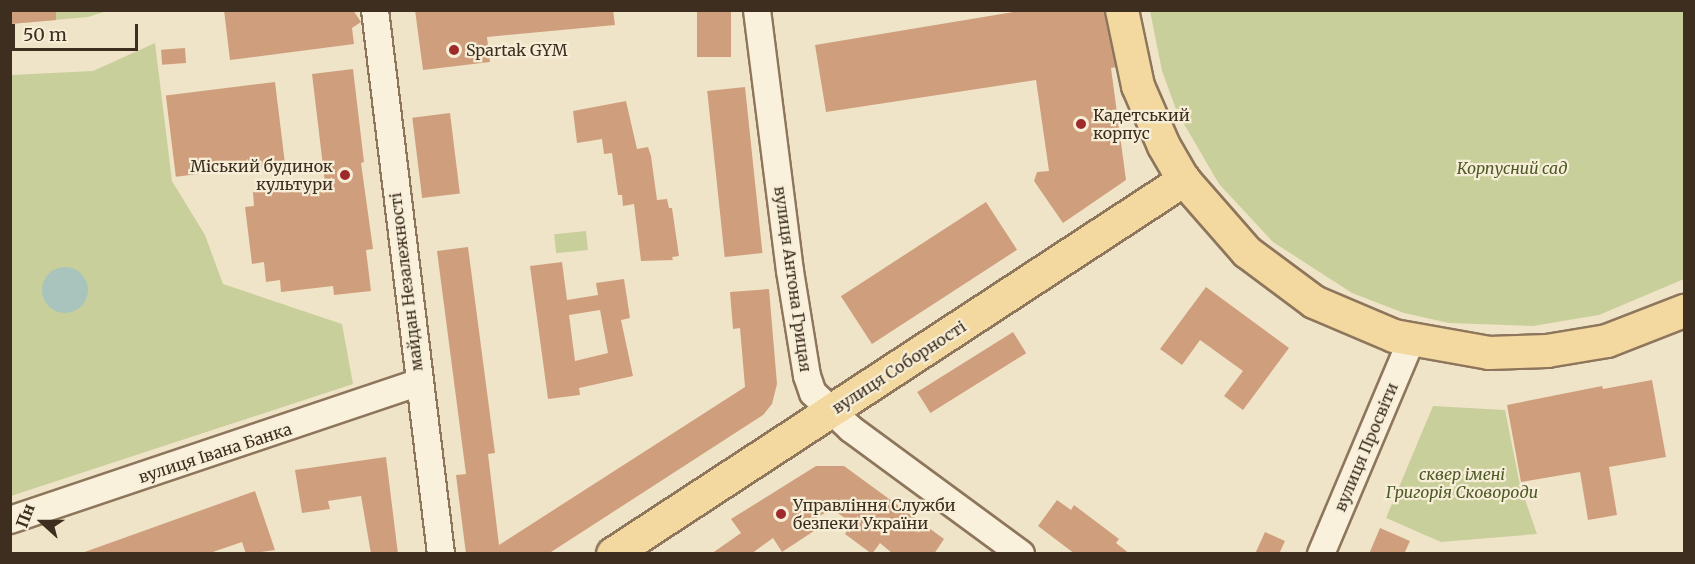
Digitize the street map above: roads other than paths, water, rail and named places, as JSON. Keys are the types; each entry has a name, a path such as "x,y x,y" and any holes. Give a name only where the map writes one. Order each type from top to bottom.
{"main road":[{"path":"1122,10 1142,96 1184,180 1229,235 1287,285 1347,318 1411,341 1489,353 1547,351 1607,341 1684,311"},
{"name":"вулиця Соборності","path":"613,554 1184,180"}],"street":[{"name":"майдан Незалежності","path":"375,10 418,383 441,554"},
{"name":"вулиця Антона Грицая","path":"757,10 807,376 813,393 831,411 1021,554"},
{"name":"вулиця Просвіти","path":"1321,554 1411,341"},
{"name":"вулиця Івана Банка","path":"10,520 418,383"}],"water":[{"path":"65,267 81,274 88,290 81,306 65,313 49,306 42,290 49,274"}],"place":[{"name":"Spartak GYM","path":"454,50"},
{"name":"Кадетський корпус","path":"1081,124"},
{"name":"Міський будинок культури","path":"345,175"},
{"name":"Управління Служби безпеки України","path":"781,514"}],"park label":[{"name":"Корпусний сад","path":"1512,168"},
{"name":"сквер імені Григорія Сковороди","path":"1462,483"}]}
